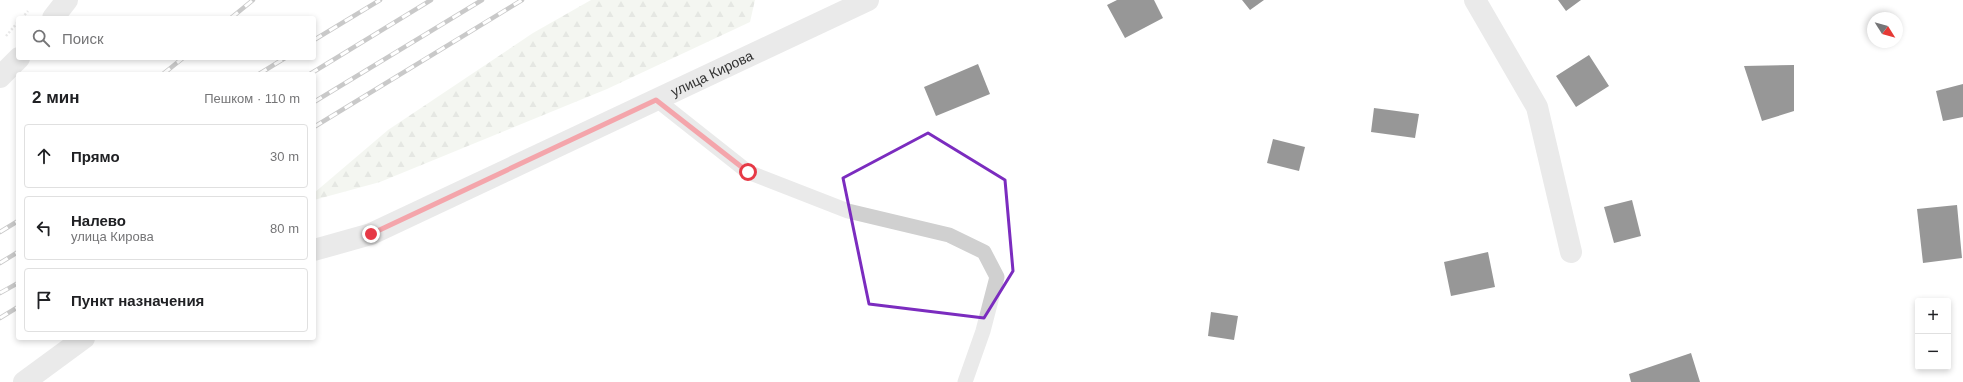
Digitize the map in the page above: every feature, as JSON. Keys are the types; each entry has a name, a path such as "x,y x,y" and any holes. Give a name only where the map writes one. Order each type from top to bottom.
{"street":[{"path":"55,16 67,0"},
{"name":"улица Кирова","path":"316,249 371,234 868,0"},
{"path":"1475,0 1536,107 1571,252"},
{"path":"0,77 17,60"},
{"path":"24,382 81,340"}],"lane":[{"path":"656,100 748,172 848,211 949,235 984,252 997,277 983,331 965,382"}],"path":[{"path":"4,37 16,24"}],"highlighted area":[{"path":"928,133 1005,180 1013,271 984,318 869,304 843,178"}],"green space":[{"path":"591,0 755,0 750,22 607,89 380,182 316,199 316,191 388,130 533,33"}],"building":[{"path":"1117,0 1154,0 1163,18 1125,38 1107,5"},
{"path":"1242,0 1264,0 1250,10"},
{"path":"1558,0 1581,0 1566,11"},
{"path":"1589,55 1609,86 1576,107 1556,76"},
{"path":"978,64 990,94 936,116 924,87"},
{"path":"1794,65 1794,111 1762,121 1744,66"},
{"path":"1963,84 1963,117 1943,121 1936,91"},
{"path":"1374,108 1419,114 1415,138 1371,132"},
{"path":"1273,139 1305,147 1299,171 1267,163"},
{"path":"1632,200 1641,236 1614,243 1604,207"},
{"path":"1957,205 1962,258 1923,263 1917,209"},
{"path":"1488,252 1495,287 1451,296 1444,262"},
{"path":"1211,312 1238,316 1234,340 1208,336"},
{"path":"1691,353 1700,382 1631,382 1629,374"}],"railway":[{"path":"233,16 253,0"},
{"path":"316,39 380,0"},
{"path":"313,72 431,0"},
{"path":"316,101 482,0"},
{"path":"316,126 522,0"},
{"path":"166,72 180,60"},
{"path":"262,72 282,60"},
{"path":"0,232 16,222"},
{"path":"0,263 16,253"},
{"path":"0,293 16,284"},
{"path":"0,318 16,308"}],"route":[{"path":"371,234 656,100 748,172"}]}
